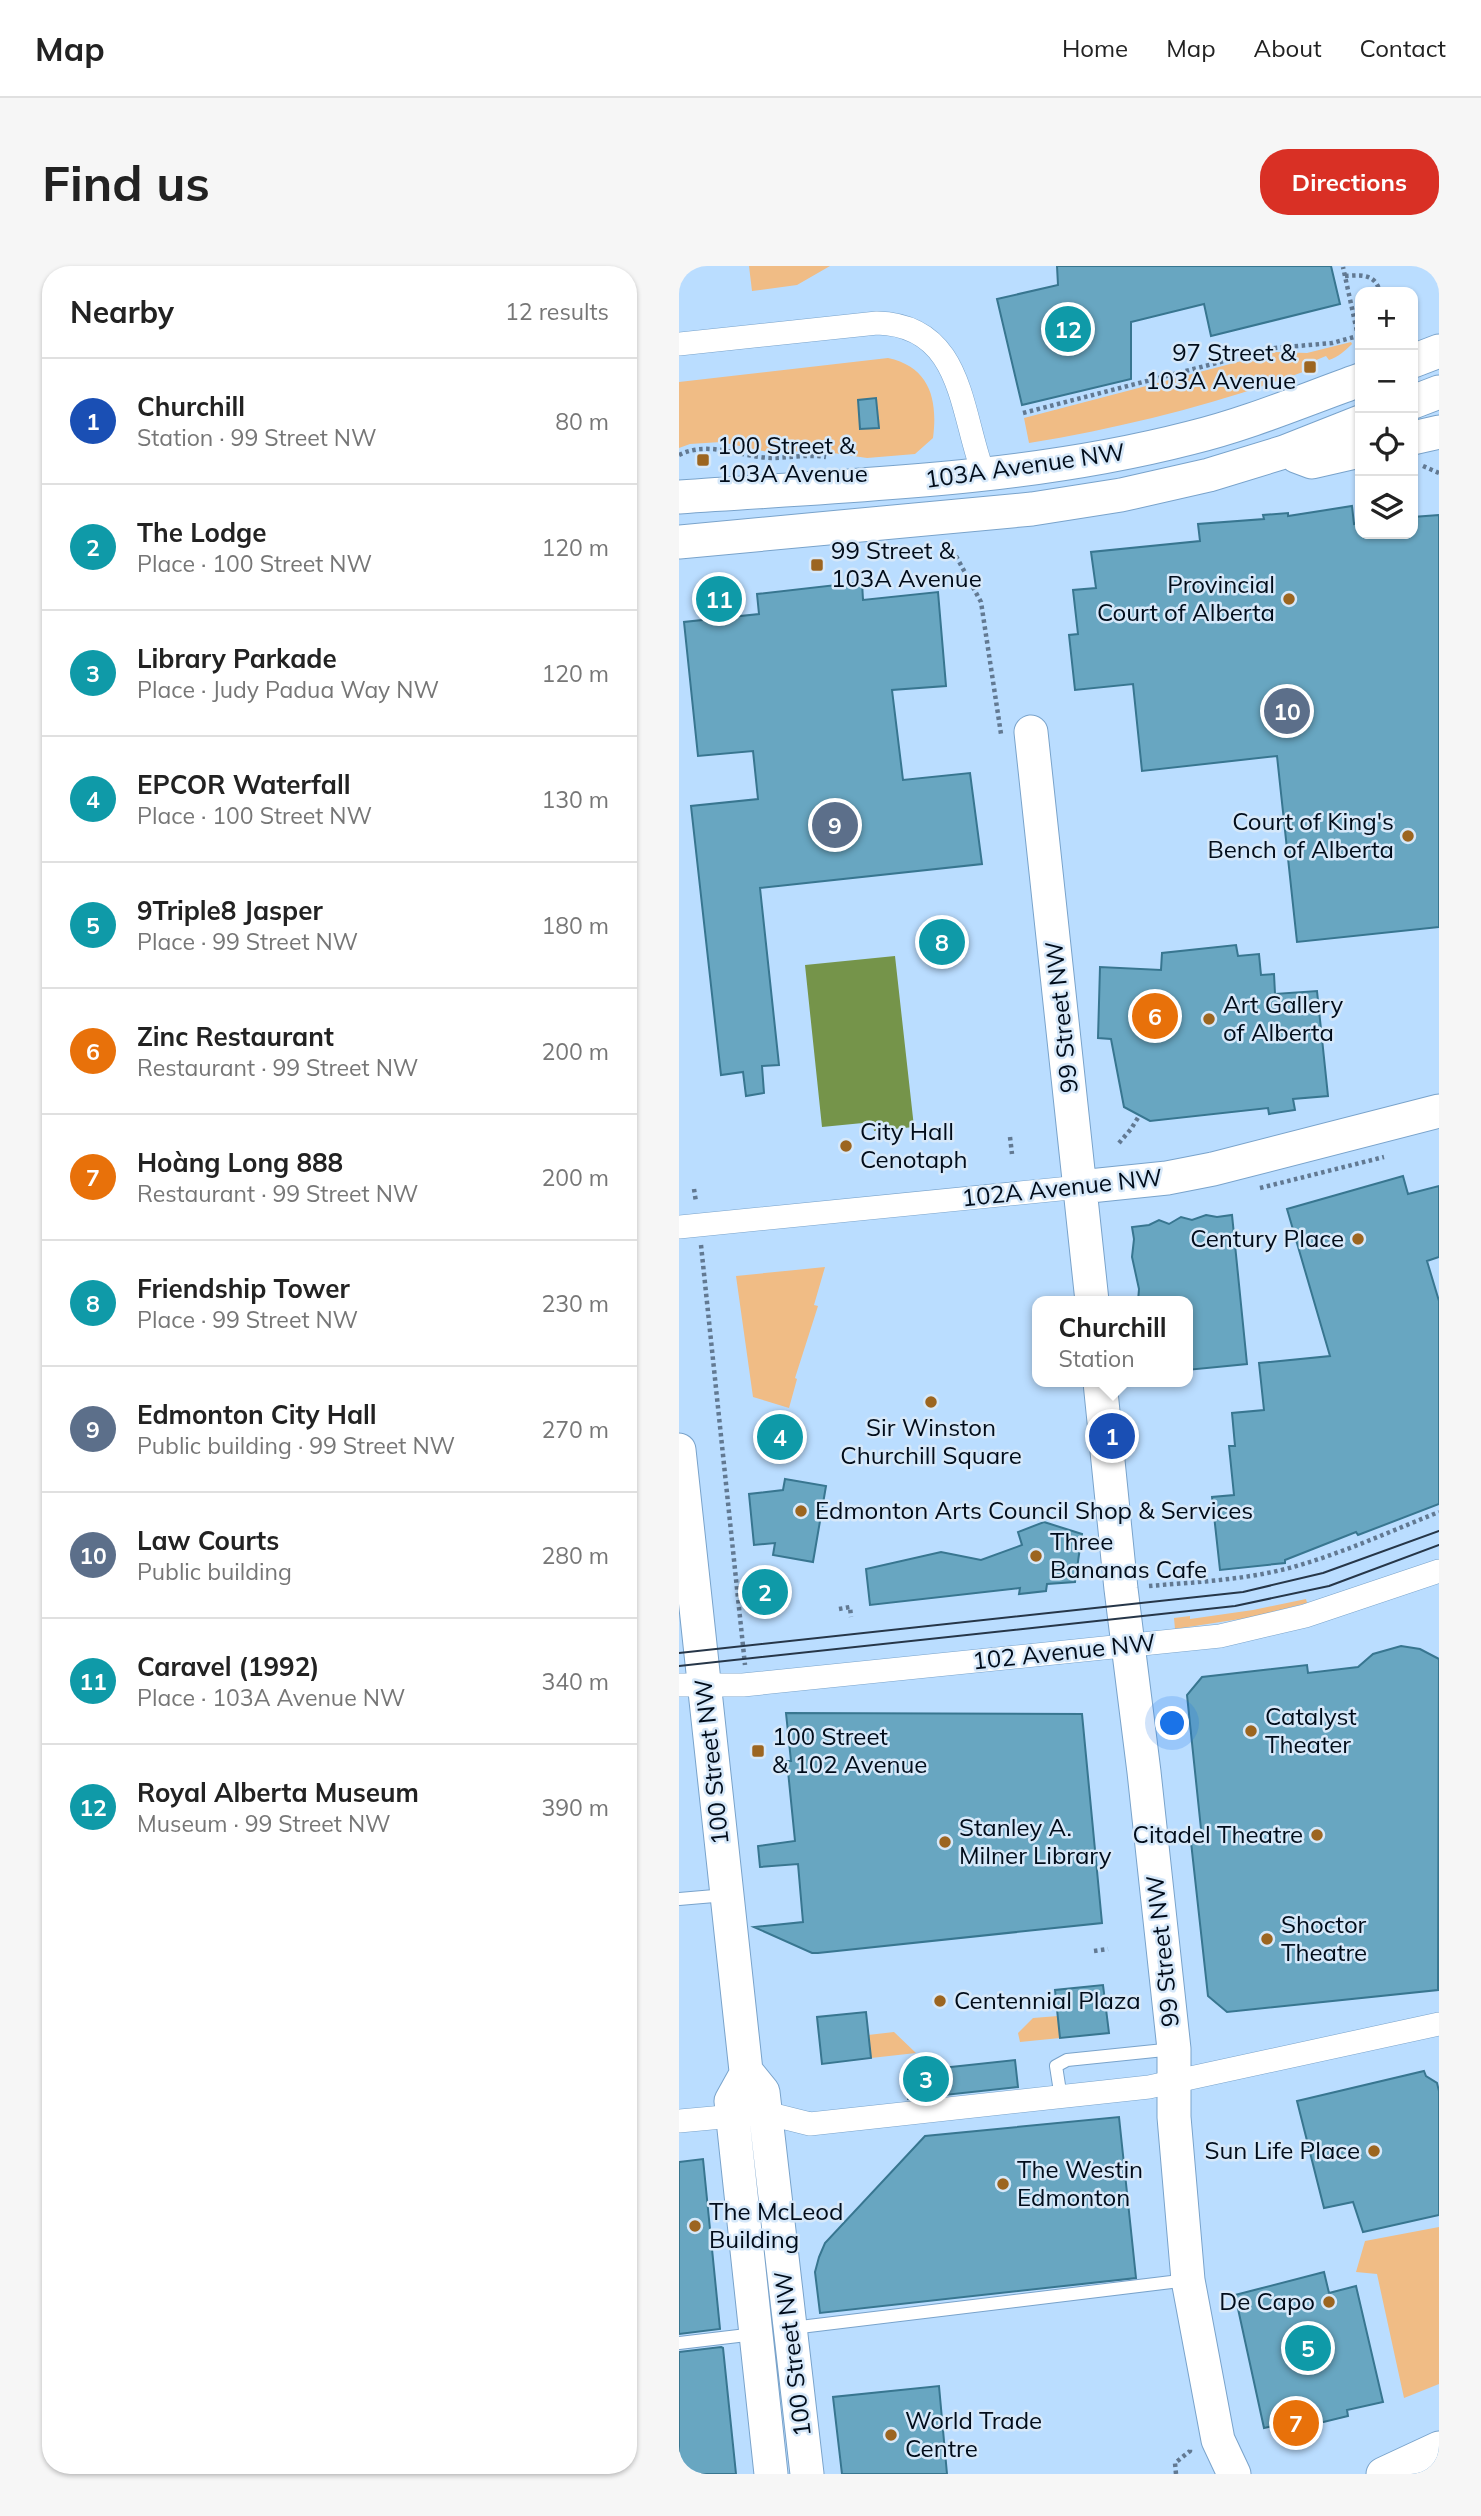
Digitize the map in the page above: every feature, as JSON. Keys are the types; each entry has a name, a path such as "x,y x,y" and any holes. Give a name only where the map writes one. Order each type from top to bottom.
{"main road":[{"path":"1418,359 1439,351"},
{"name":"103A Avenue NW","path":"679,497 947,479 1091,460 1191,438 1355,382"},
{"path":"1418,400 1439,392"},
{"name":"103A Avenue NW","path":"679,542 998,512 1122,495 1209,475 1284,452 1355,424"},
{"path":"1418,437 1439,432"},
{"path":"1284,452 1312,462 1355,452"},
{"path":"984,475 998,512"},
{"name":"99 Street NW","path":"1031,732 1091,1296"},
{"name":"102A Avenue NW","path":"1080,1186 1167,1178 1213,1169 1439,1111"},
{"name":"99 Street NW","path":"1101,1387 1174,2049 1176,2145 1188,2280 1218,2440 1234,2474"},
{"name":"100 Street NW","path":"679,1450 692,1684 726,1895 746,2074 731,2101 749,2114 790,2328 807,2474"},
{"name":"100 Street NW","path":"749,2114 755,2334 772,2474"},
{"path":"1383,2474 1439,2448"}],"street":[{"path":"679,344 877,323 892,324 917,332 944,355 961,394 974,448 984,475"},
{"name":"102A Avenue NW","path":"689,1226 1080,1186"},
{"name":"102 Avenue NW","path":"692,1684 746,1685 1220,1636 1296,1619 1439,1571"},
{"path":"679,2121 749,2114 810,2124 1061,2098 1175,2082 1439,2024"}],"lane":[{"path":"679,1899 726,1895"},
{"path":"1061,2098 1056,2066 1067,2060 1174,2049"},
{"path":"790,2328 1188,2280"},
{"path":"679,2343 755,2334"}],"path":[{"path":"1343,267 1355,318"},
{"path":"1345,276 1364,275 1370,277 1378,287"},
{"path":"1023,413 1275,348 1332,343 1355,336"},
{"path":"679,454 718,448 769,458 828,458"},
{"path":"1418,462 1439,473"},
{"path":"1119,1143 1139,1116"},
{"path":"1010,1137 1012,1154"},
{"path":"694,1189 689,1226 746,1685"},
{"path":"1121,1589 1238,1578 1291,1567 1314,1561 1439,1512"},
{"path":"839,1609 850,1607 851,1617"},
{"path":"1094,1951 1108,1949"},
{"path":"1175,2463 1176,2474"}],"shaded area":[{"path":"749,266 830,266 797,285 752,291"},
{"path":"1351,342 1341,354 1329,360 1326,356 1309,363 1311,369 1242,393 1137,422 1029,443 1024,418 1276,352 1307,353"},
{"path":"888,358 902,362 922,377 932,398 933,438 915,454 867,458 820,451 768,452 721,442 690,444 679,448 679,382"},
{"path":"895,956 914,1127 874,1131 873,1122 822,1127 805,965"},
{"path":"825,1267 814,1305 818,1306 795,1378 797,1379 789,1408 753,1397 736,1276"},
{"path":"1306,1599 1307,1603 1253,1617 1175,1629 1174,1618 1190,1616 1190,1619 1253,1610"},
{"path":"1058,2016 1060,2038 1020,2042 1018,2033 1033,2018"},
{"path":"894,2032 916,2053 871,2058 868,2035"},
{"path":"1439,2227 1439,2384 1404,2398 1377,2274 1356,2272 1365,2241"}],"building":[{"path":"1057,266 1331,266 1340,304 1211,336 1204,304 1131,322 1131,379 1022,405 997,299 1058,285"},
{"path":"876,398 879,428 860,429 858,400"},
{"path":"1352,506 1355,539 1418,539 1418,517 1439,515 1439,927 1297,942 1277,756 1142,771 1133,684 1075,690 1069,635 1078,634 1073,590 1096,588 1091,552 1200,541 1198,524 1264,519 1263,515 1288,513 1288,516"},
{"path":"862,582 863,600 938,592 946,686 892,690 903,780 970,773 982,864 760,888 779,1065 762,1066 764,1093 746,1096 743,1072 721,1075 691,806 758,799 753,751 698,756 684,622 759,614 757,594"},
{"name":"Art Gallery of Alberta","path":"1236,945 1238,956 1259,954 1261,975 1274,974 1275,994 1317,991 1328,1096 1293,1099 1295,1110 1269,1114 1268,1108 1150,1121 1124,1107 1111,1039 1098,1038 1100,967 1161,970 1162,953"},
{"path":"1403,1176 1408,1194 1439,1186 1439,1257 1427,1261 1439,1301 1439,1504 1358,1535 1356,1532 1285,1560 1285,1563 1220,1570 1212,1497 1234,1495 1229,1446 1235,1446 1232,1413 1264,1410 1259,1363 1330,1356 1287,1209"},
{"path":"1206,1215 1232,1215 1247,1364 1193,1369 1193,1296 1138,1296 1132,1257 1132,1227 1149,1225 1159,1220 1169,1224 1181,1217 1192,1220"},
{"name":"Edmonton Arts Council Shop & Services","path":"785,1479 826,1486 813,1562 773,1555 775,1543 754,1545 749,1494 783,1490"},
{"name":"Three Bananas Cafe","path":"1044,1522 1082,1534 1075,1582 1047,1584 1046,1591 1019,1594 1020,1588 870,1605 866,1569 941,1552 981,1560 1022,1545 1018,1532"},
{"name":"Citadel Theatre","path":"1401,1646 1420,1649 1439,1659 1438,1990 1227,2012 1208,1996 1191,1842 1201,1829 1187,1695 1202,1677 1307,1665 1308,1673 1358,1667 1373,1654"},
{"name":"Stanley A. Milner Library","path":"786,1713 1082,1714 1102,1923 818,1953 812,1953 754,1927 803,1922 798,1864 760,1867 758,1846 795,1841 787,1761 791,1761"},
{"path":"1103,1985 1109,2033 1060,2038 1055,1990"},
{"path":"866,2012 871,2058 822,2064 817,2017"},
{"path":"1015,2060 1018,2087 908,2099 905,2072"},
{"name":"Sun Life Place","path":"1424,2071 1426,2076 1437,2083 1439,2091 1439,2215 1363,2232 1353,2202 1324,2208 1297,2101"},
{"name":"The Westin Edmonton","path":"1119,2117 1136,2278 820,2313 815,2272 825,2243 925,2136"},
{"name":"The McLeod Building","path":"703,2159 720,2329 679,2334 679,2162"},
{"path":"1324,2272 1329,2293 1356,2286 1383,2402 1347,2410 1348,2416 1307,2426 1306,2419 1264,2428 1235,2295"},
{"path":"721,2347 736,2474 679,2474 679,2352"},
{"name":"World Trade Centre","path":"939,2386 947,2474 842,2474 833,2397"}],"tram line":[{"path":"679,1653 1243,1592 1323,1573 1439,1531"},
{"path":"679,1666 1235,1606 1329,1586 1439,1545"}],"place":[{"name":"Royal Alberta Museum","path":"1068,329"},
{"name":"97 Street & 103A Avenue","path":"1310,367"},
{"name":"100 Street & 103A Avenue","path":"703,460"},
{"name":"99 Street & 103A Avenue","path":"817,565"},
{"name":"Caravel (1992)","path":"719,599"},
{"name":"Provincial Court of Alberta","path":"1289,599"},
{"name":"Law Courts","path":"1287,711"},
{"name":"Edmonton City Hall","path":"835,825"},
{"name":"Court of King's Bench of Alberta","path":"1408,836"},
{"name":"Friendship Tower","path":"942,942"},
{"name":"Zinc Restaurant","path":"1155,1016"},
{"name":"Art Gallery of Alberta","path":"1209,1019"},
{"name":"City Hall Cenotaph","path":"846,1146"},
{"name":"Century Place","path":"1358,1239"},
{"name":"Sir Winston Churchill Square","path":"931,1402"},
{"name":"Churchill","path":"1112,1436"},
{"name":"EPCOR Waterfall","path":"780,1437"},
{"name":"Edmonton Arts Council Shop & Services","path":"801,1511"},
{"name":"Three Bananas Cafe","path":"1036,1556"},
{"name":"The Lodge","path":"765,1592"},
{"name":"Catalyst Theater","path":"1251,1731"},
{"name":"100 Street & 102 Avenue","path":"758,1751"},
{"name":"Citadel Theatre","path":"1317,1835"},
{"name":"Stanley A. Milner Library","path":"945,1842"},
{"name":"Shoctor Theatre","path":"1267,1939"},
{"name":"Centennial Plaza","path":"940,2001"},
{"name":"Library Parkade","path":"926,2079"},
{"name":"Sun Life Place","path":"1374,2151"},
{"name":"The Westin Edmonton","path":"1003,2184"},
{"name":"The McLeod Building","path":"695,2226"},
{"name":"De Capo","path":"1329,2302"},
{"name":"9Triple8 Jasper","path":"1308,2348"},
{"name":"Hoàng Long 888","path":"1296,2423"},
{"name":"World Trade Centre","path":"891,2435"}]}
